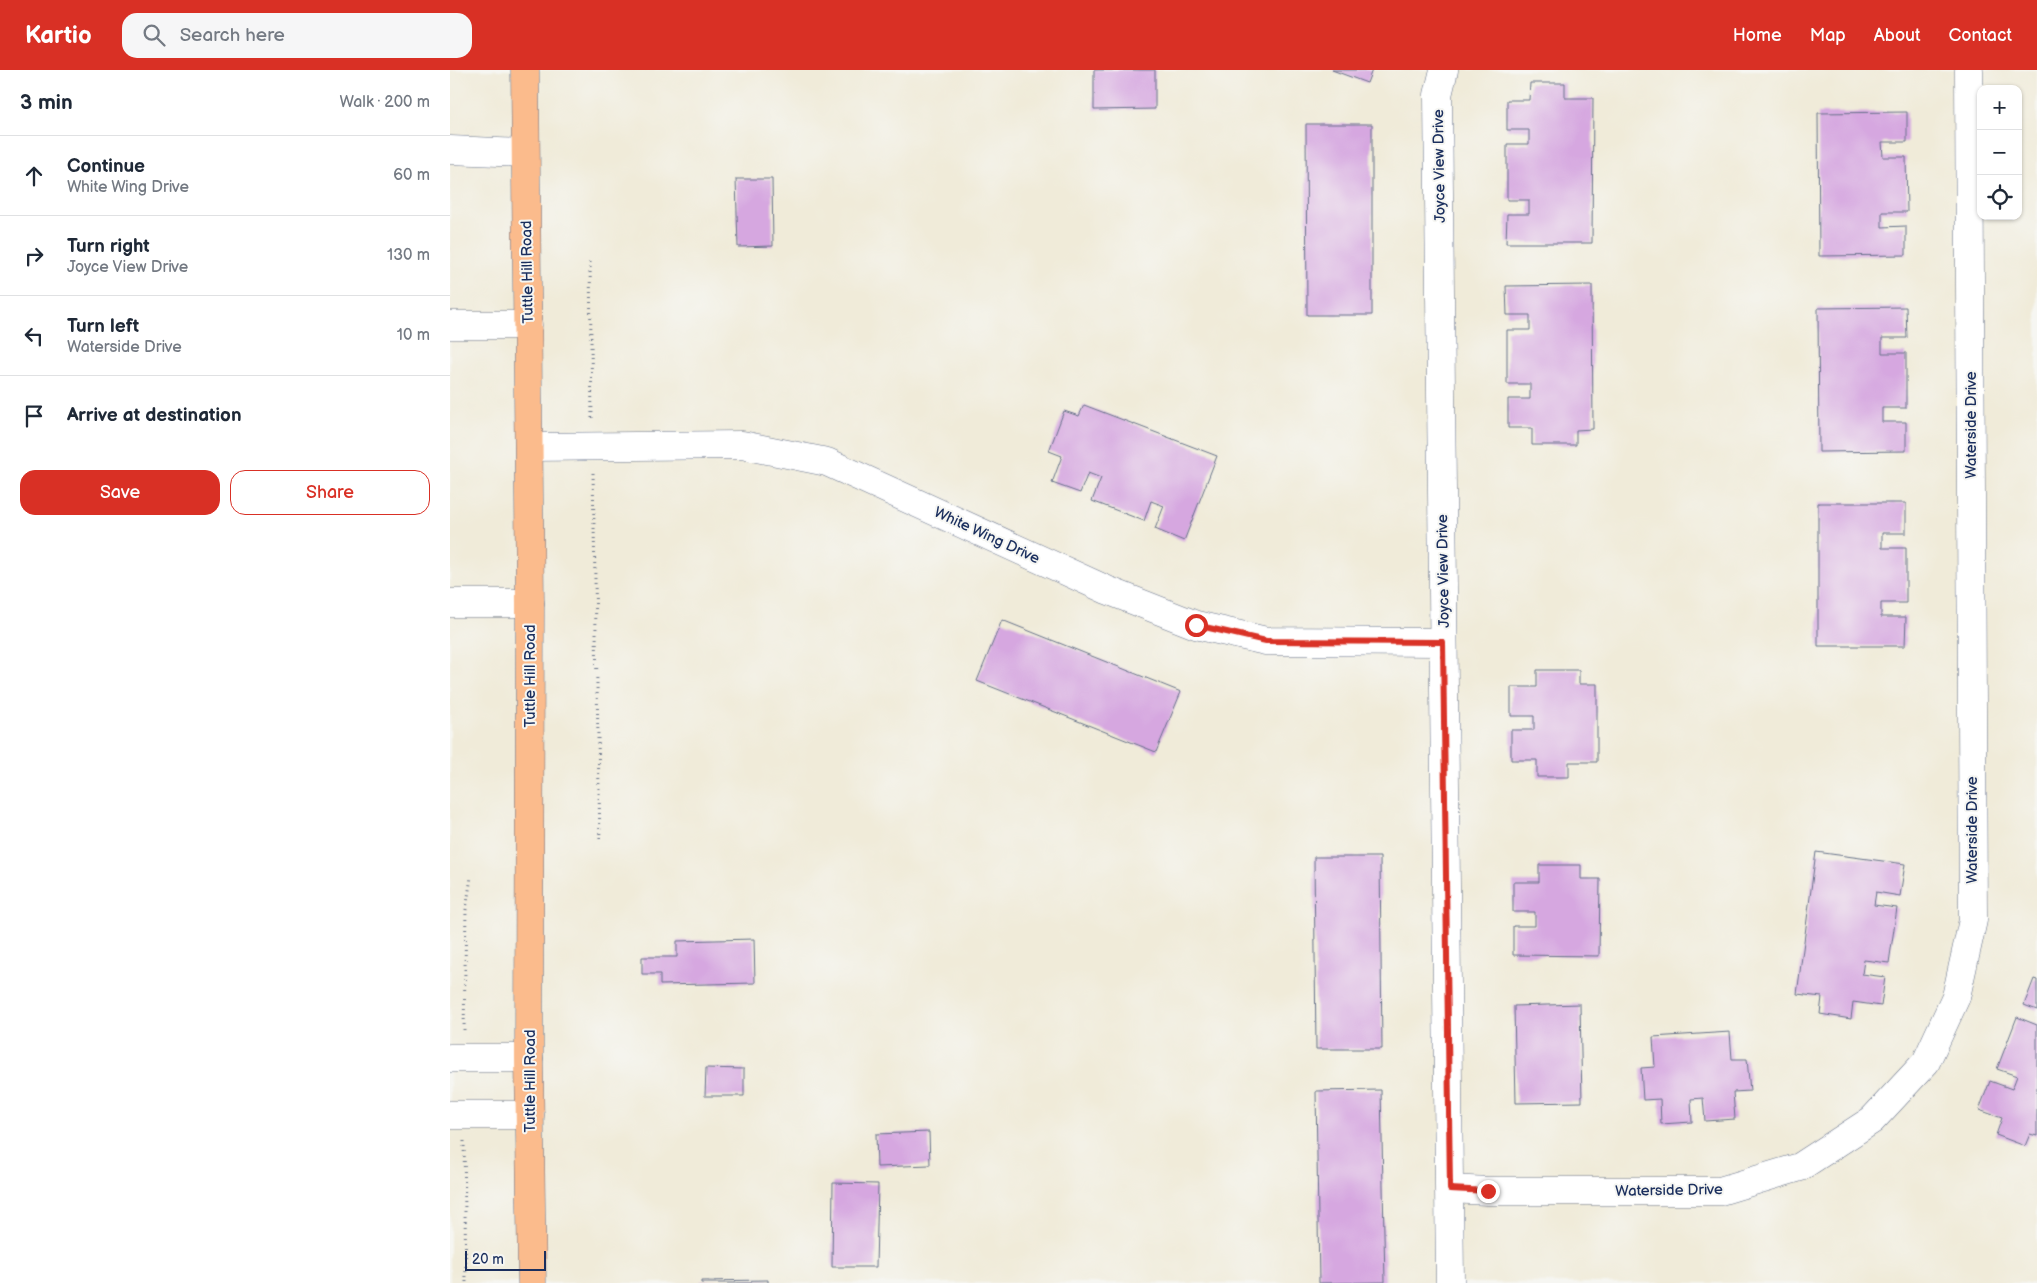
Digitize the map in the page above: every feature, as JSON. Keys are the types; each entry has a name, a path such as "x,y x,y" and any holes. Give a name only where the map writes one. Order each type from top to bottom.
{"main road":[{"name":"Tuttle Hill Road","path":"524,70 530,602 529,1058 532,1283"}],"street":[{"name":"Joyce View Drive","path":"1444,70 1438,95 1450,1283"},
{"name":"Waterside Drive","path":"1450,1189 1488,1191 1720,1191 1800,1167 1872,1120 1926,1062 1956,997 1973,920 1969,70"},
{"path":"450,150 525,153"},
{"path":"450,325 528,325"},
{"name":"White Wing Drive","path":"528,447 742,444 827,462 1107,590 1196,625 1266,641 1443,642"},
{"path":"450,603 530,602"},
{"path":"450,1058 529,1058"},
{"path":"450,1115 530,1115"}],"path":[{"path":"590,262 600,842"}],"building":[{"path":"1094,70 1155,70 1155,109 1094,110"},
{"path":"1332,70 1372,70 1367,83"},
{"path":"1530,83 1565,83 1565,98 1593,98 1592,243 1506,243 1507,214 1529,214 1529,200 1507,200 1507,144 1529,144 1529,130 1507,130 1507,100 1529,100"},
{"path":"1907,112 1907,142 1882,142 1883,157 1906,157 1907,212 1882,212 1882,227 1906,226 1906,255 1819,256 1818,113"},
{"path":"1306,124 1372,124 1372,315 1307,315"},
{"path":"736,179 772,179 773,246 738,247"},
{"path":"1592,285 1593,429 1576,430 1576,445 1532,445 1532,428 1508,428 1508,399 1530,399 1530,384 1507,384 1507,330 1530,330 1530,315 1507,315 1506,286"},
{"path":"1906,307 1907,338 1882,338 1882,353 1906,353 1906,408 1882,408 1882,422 1906,422 1906,451 1819,452 1818,308"},
{"path":"1084,405 1217,456 1184,541 1155,529 1164,506 1151,501 1144,521 1092,501 1101,478 1088,473 1080,493 1052,483 1062,456 1049,451 1064,411 1079,416"},
{"path":"1818,503 1906,503 1906,533 1882,533 1882,548 1906,548 1906,603 1881,603 1881,617 1906,617 1905,646 1818,646"},
{"path":"1002,620 1181,692 1156,752 977,681"},
{"path":"1537,670 1579,670 1579,684 1597,684 1597,762 1569,762 1569,777 1537,777 1537,760 1511,760 1511,730 1534,730 1534,716 1511,716 1511,687 1537,687"},
{"path":"1816,852 1905,864 1900,896 1876,892 1874,905 1897,908 1889,963 1864,960 1862,974 1885,977 1881,1006 1853,1002 1851,1019 1820,1014 1822,997 1797,994"},
{"path":"1314,857 1380,857 1382,1049 1316,1049"},
{"path":"1539,865 1581,865 1581,879 1600,879 1599,956 1513,955 1513,926 1535,926 1535,912 1513,912 1513,882 1539,882"},
{"path":"754,939 755,983 660,985 660,974 642,974 642,957 677,957 677,941"},
{"path":"2034,979 2037,980 2037,1010 2024,1005"},
{"path":"1580,1004 1582,1102 1516,1103 1514,1006"},
{"path":"2017,1017 2037,1025 2037,1136 2030,1134 2025,1146 1996,1135 2002,1118 1979,1110 1990,1081 2012,1089 2017,1076 1997,1069"},
{"path":"1730,1032 1732,1059 1747,1059 1750,1091 1733,1092 1735,1119 1705,1121 1703,1098 1691,1099 1692,1122 1661,1124 1660,1099 1643,1100 1641,1068 1655,1067 1653,1037"},
{"path":"706,1068 744,1069 744,1096 705,1096"},
{"path":"1381,1090 1385,1282 1319,1283 1316,1091"},
{"path":"929,1132 930,1165 877,1167 876,1134"},
{"path":"833,1183 878,1184 876,1267 832,1267"},
{"path":"768,1280 768,1283 701,1283 701,1281"}],"route":[{"path":"1196,625 1266,641 1443,642 1448,1154 1450,1189 1488,1191"}]}
